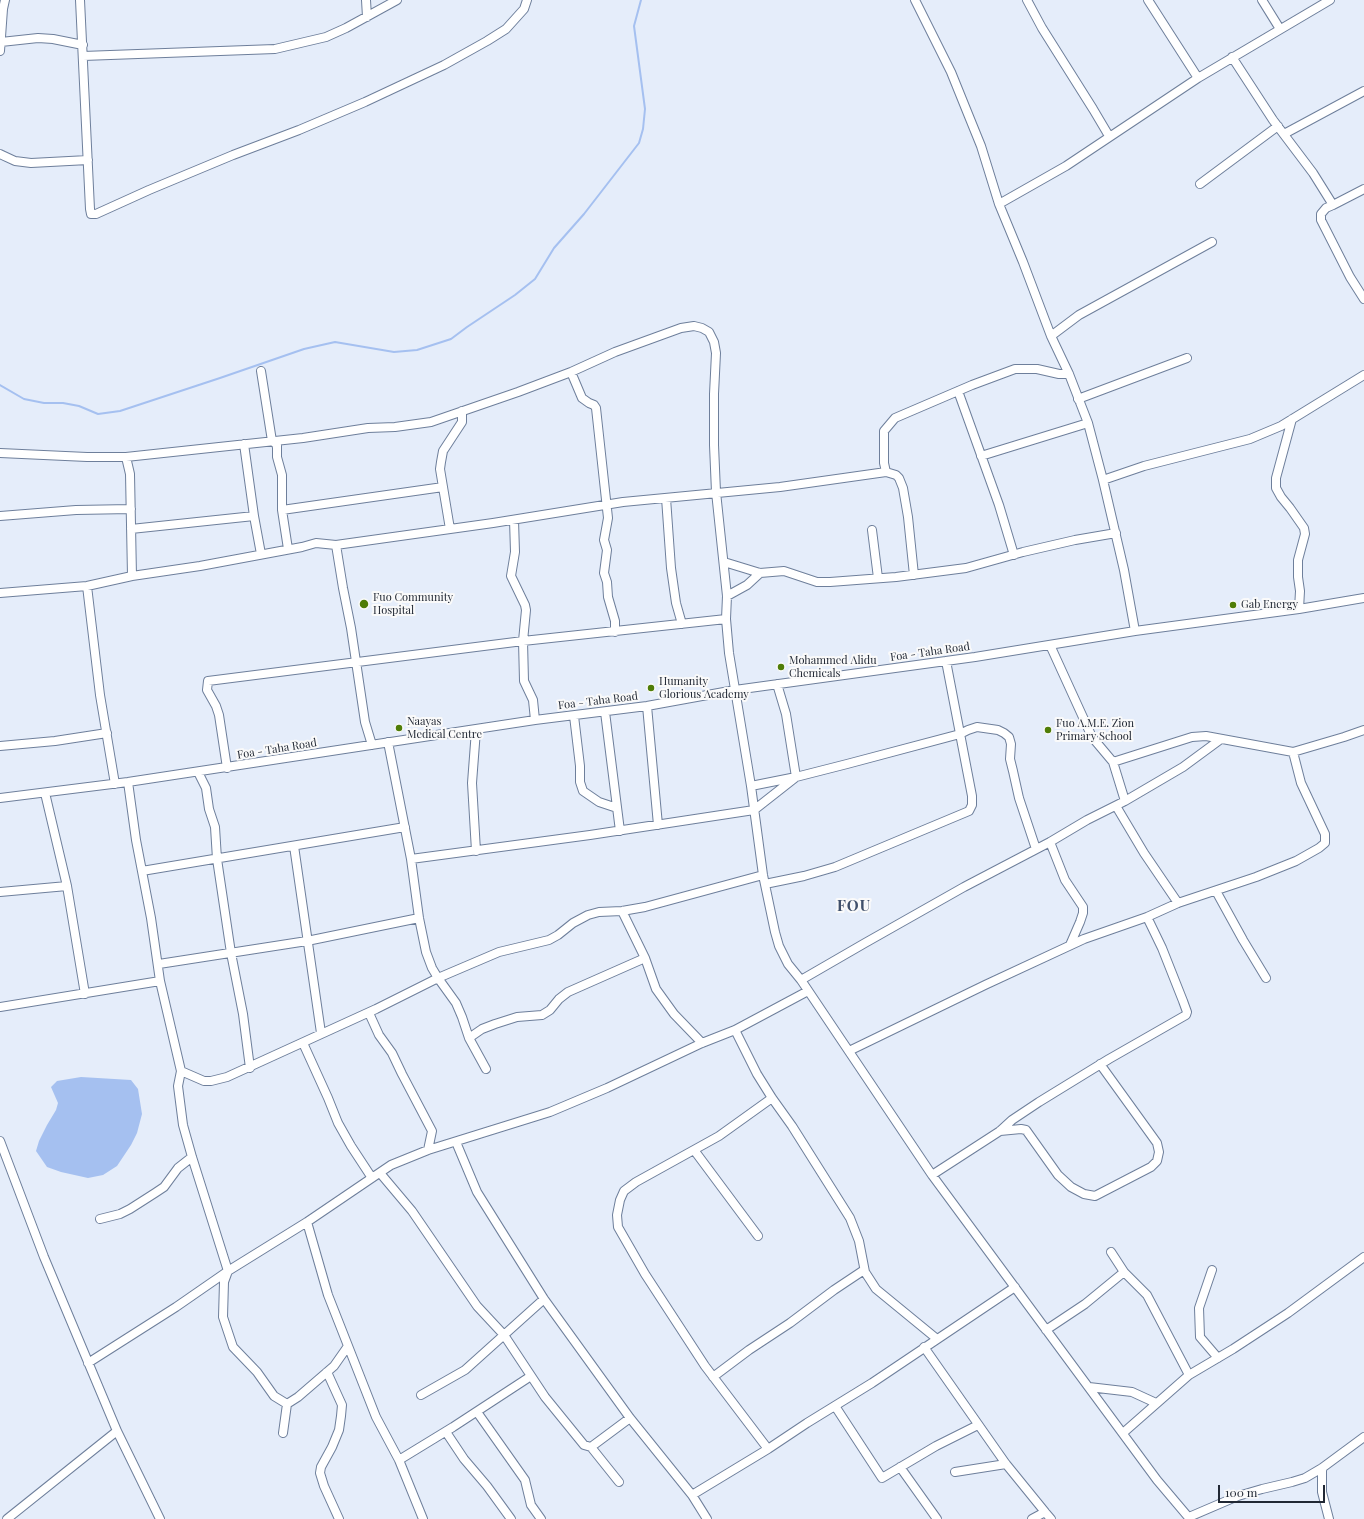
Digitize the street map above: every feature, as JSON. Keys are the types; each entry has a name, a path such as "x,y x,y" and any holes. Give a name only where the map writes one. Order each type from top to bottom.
{"street":[{"path":"0,51 2,9 5,0"},
{"path":"80,0 91,214 96,214 233,154 299,130 444,65 506,29 524,9 527,0"},
{"path":"366,0 367,17"},
{"path":"83,56 275,49 326,37 367,17 397,0"},
{"path":"915,0 952,72 981,146 999,204 1051,336 1069,374 1088,423 1116,534 1136,632"},
{"path":"1027,0 1042,28 1109,136"},
{"path":"1148,0 1198,78"},
{"path":"1262,0 1280,29"},
{"path":"999,204 1066,166 1109,136 1232,57 1330,0"},
{"path":"1,42 38,38 53,39 83,45"},
{"path":"1232,57 1278,126 1313,173 1333,205"},
{"path":"1284,134 1364,91"},
{"path":"1200,184 1278,126"},
{"path":"0,154 15,161 31,163 88,160"},
{"path":"1364,189 1326,208 1321,214 1320,220 1350,277 1364,299"},
{"path":"1051,336 1080,315 1212,242"},
{"path":"0,453 87,457 126,457 204,450 272,440 303,438 368,428 395,427 431,422 518,392 571,372 615,352 681,328 694,326 709,332 714,342 716,353 714,430 716,492 727,596 726,619 735,690 751,786 763,875 775,932 779,946 788,964 801,980 849,1050 932,1176 1157,1480 1190,1518 1238,1496 1305,1478 1322,1468 1364,1437"},
{"path":"1078,399 1187,358"},
{"path":"886,472 884,463 884,431 888,424 895,418 958,391 1016,369 1069,374"},
{"path":"261,371 272,440 277,445 277,457 282,475 282,510 288,549"},
{"path":"571,372 582,398 594,405 596,408 608,518 604,540 607,550 604,573 607,582 608,597 615,632"},
{"path":"1103,480 1144,466 1250,439 1281,426 1364,375"},
{"path":"958,391 999,505 1014,555"},
{"path":"450,529 440,469 443,451 462,422 462,411"},
{"path":"1292,419 1276,478 1276,488 1304,528 1305,534 1298,560 1300,609"},
{"path":"981,456 1088,423"},
{"path":"244,444 261,554"},
{"path":"126,457 130,474 132,576"},
{"path":"0,593 87,586 132,576 200,566 316,543 336,545 514,520 642,499 666,498 794,485 886,472 896,475 899,478 903,488 908,517 914,575"},
{"path":"282,510 443,487"},
{"path":"666,498 671,568 676,603 682,624"},
{"path":"0,516 76,510 131,509"},
{"path":"131,529 254,516"},
{"path":"514,520 515,552 512,576 525,605 526,616 523,641 524,681 533,700 535,720"},
{"path":"872,530 878,578"},
{"path":"724,562 760,573 784,571 817,582 830,582 914,575 966,568 1075,540 1116,534"},
{"path":"336,545 365,722 372,745"},
{"path":"727,596 747,585 760,573"},
{"path":"87,586 100,695 115,784"},
{"name":"Foa - Taha Road","path":"0,798 227,768 535,720 648,706 735,690 946,661 1300,609 1364,598"},
{"path":"227,768 219,715 207,690 208,681 523,641 726,619"},
{"path":"1050,645 1092,737 1113,762 1125,801"},
{"path":"765,884 804,876 835,867 969,811 972,804 972,796 946,661"},
{"path":"777,684 786,714 796,777"},
{"path":"648,706 658,825"},
{"path":"605,712 620,831"},
{"path":"574,716 580,766 580,782 583,791 599,802 617,808"},
{"path":"751,786 796,777 960,734 977,727 998,730 1004,732 1009,737 1011,744 1010,759 1019,798 1036,849"},
{"path":"476,730 472,783 476,850"},
{"path":"1113,762 1192,737 1206,736 1293,752 1364,730"},
{"path":"0,746 55,741 107,733"},
{"path":"801,980 871,939 1050,842 1087,820 1125,801 1183,766 1221,739"},
{"path":"388,742 411,859 419,918 426,952 432,968 456,1003 469,1038 486,1069"},
{"path":"849,1050 1070,945 1147,917 1178,903 1216,891 1296,861 1319,848 1325,843 1325,834 1301,783 1293,752"},
{"path":"198,772 206,788 209,809 215,828 217,859 231,953 243,1014 250,1068"},
{"path":"411,859 620,831 754,810 796,777"},
{"path":"128,782 136,840 159,964 160,981 181,1071 178,1086 179,1100 192,1157 228,1271 224,1282 222,1317 233,1347 258,1372 274,1396 287,1404"},
{"path":"45,793 67,886 85,994"},
{"path":"1116,806 1144,853 1178,903"},
{"path":"142,871 405,827"},
{"path":"1050,842 1064,880 1083,907 1082,918 1070,945"},
{"path":"294,846 321,1033"},
{"path":"181,1071 204,1080 211,1081 227,1077 250,1068 321,1033 369,1013 438,978 499,952 549,940 588,915 611,910 622,911 662,903 763,875"},
{"path":"0,892 67,886"},
{"path":"1216,891 1266,978"},
{"path":"622,911 645,958 656,989 674,1014 702,1043"},
{"path":"932,1176 1000,1131 1012,1120 1039,1102 1100,1064 1186,1015 1187,1012 1162,948 1147,917"},
{"path":"159,964 307,941 419,918"},
{"path":"469,1038 482,1029 517,1017 542,1015 550,1010 558,999 568,992 645,958"},
{"path":"0,1007 160,981"},
{"path":"88,1363 176,1307 228,1271 307,1222 391,1165 428,1150 550,1112 607,1088 702,1043 735,1030 808,991"},
{"path":"369,1013 379,1035 392,1053 432,1131 428,1150"},
{"path":"735,1030 747,1056 772,1098 792,1126 850,1218 859,1241 864,1270 876,1289 937,1338"},
{"path":"303,1042 338,1123 372,1178"},
{"path":"1000,1131 1026,1130 1058,1175 1071,1187 1084,1194 1095,1196 1151,1167 1157,1161 1157,1144 1100,1064"},
{"path":"768,1449 713,1377 645,1274 618,1227 617,1215 620,1200 624,1191 636,1182 719,1136 772,1098"},
{"path":"0,1141 44,1257 88,1363 117,1431 160,1519"},
{"path":"456,1142 477,1192 544,1299 630,1418 692,1495 707,1519"},
{"path":"694,1150 758,1236"},
{"path":"100,1219 120,1214 130,1209 164,1187 178,1168 192,1157"},
{"path":"380,1173 412,1211 477,1306 504,1335 545,1396 584,1445 591,1447 619,1482"},
{"path":"307,1222 328,1295 376,1417 399,1460 423,1519"},
{"path":"1110,1252 1124,1272 1147,1295 1189,1375"},
{"path":"1123,1433 1189,1375 1288,1313 1364,1257"},
{"path":"713,1377 749,1350 790,1323 834,1290 864,1270"},
{"path":"1212,1270 1198,1308 1200,1337 1218,1358"},
{"path":"1046,1330 1085,1304 1124,1272"},
{"path":"692,1495 835,1406 1015,1287"},
{"path":"421,1395 464,1370 544,1299"},
{"path":"283,1433 287,1404 298,1397 334,1366 348,1346"},
{"path":"924,1348 1006,1464 1051,1519"},
{"path":"327,1372 342,1405 339,1430 321,1467 320,1473 324,1486 339,1519"},
{"path":"399,1460 446,1432 531,1376"},
{"path":"1089,1387 1132,1392 1156,1403"},
{"path":"835,1406 882,1478 936,1446 978,1424"},
{"path":"477,1412 525,1480 531,1504 541,1519"},
{"path":"591,1447 630,1418"},
{"path":"7,1519 117,1431"},
{"path":"446,1432 464,1459 487,1486 511,1519"},
{"path":"955,1472 1006,1464"},
{"path":"900,1468 937,1519"},
{"path":"1322,1468 1322,1492 1329,1519"},
{"path":"1032,1519 1045,1512"}],"water":[{"path":"81,1077 131,1080 138,1089 142,1114 137,1133 117,1166 103,1175 88,1178 61,1172 47,1167 36,1151 39,1141 56,1110 58,1103 51,1087 57,1081"}],"waterway":[{"path":"0,385 24,399 44,403 63,403 79,406 98,414 120,411 304,349 335,342 394,352 417,350 451,339 515,295 535,279 554,248 584,214 639,143 643,129 645,109 634,26 641,0"}],"place":[{"name":"Fuo Community Hospital","path":"364,604"},
{"name":"Gab Energy","path":"1233,605"},
{"name":"Mohammed Alidu Chemicals","path":"781,667"},
{"name":"Humanity Glorious Academy","path":"651,688"},
{"name":"Naayas Medical Centre","path":"399,728"},
{"name":"Fuo A.M.E. Zion Primary School","path":"1048,730"}],"district":[{"name":"FOU","path":"854,906"}]}
